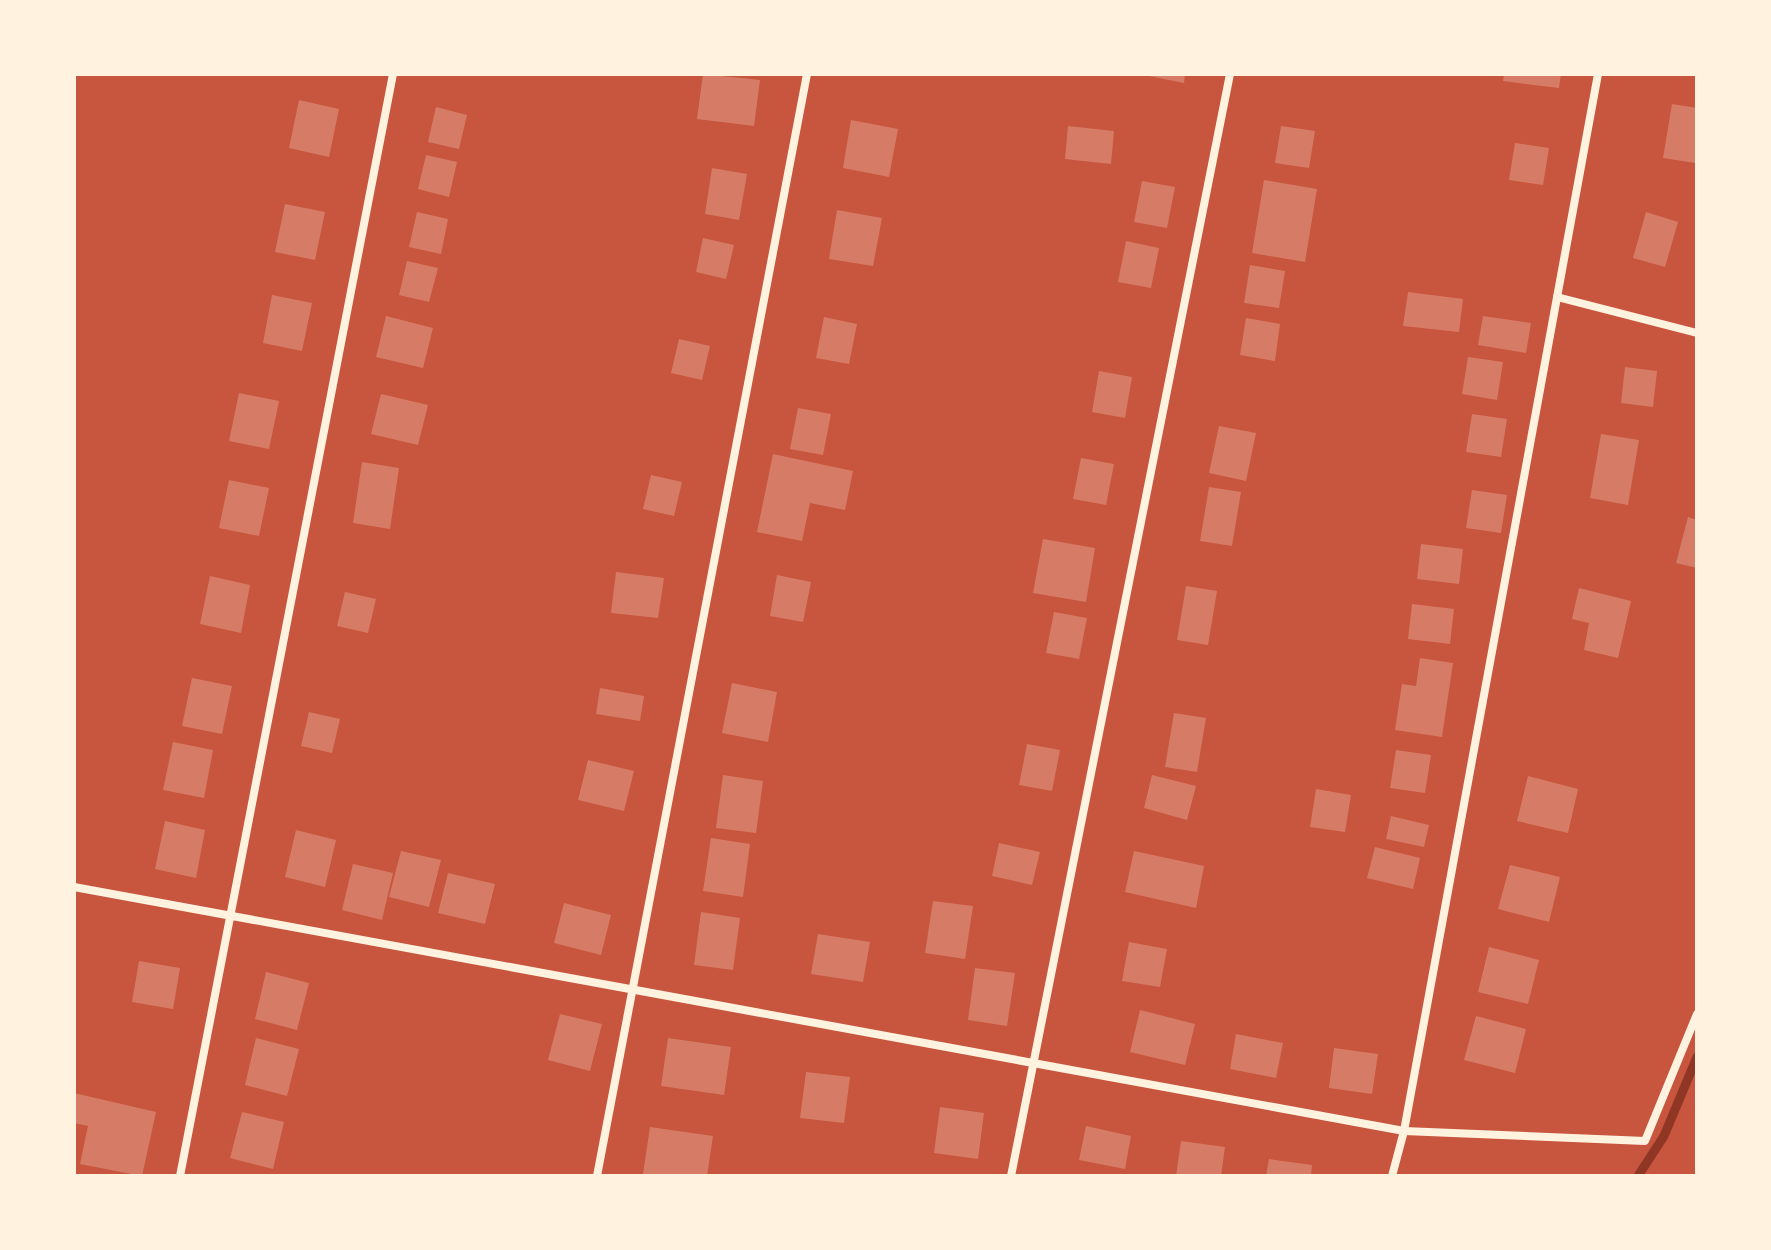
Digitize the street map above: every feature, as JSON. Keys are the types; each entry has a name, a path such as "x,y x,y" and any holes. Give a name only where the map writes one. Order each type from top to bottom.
{"street":[{"path":"180,1176 393,74"},
{"path":"597,1176 807,74"},
{"path":"1011,1176 1031,1062 1230,74"},
{"path":"1392,1176 1404,1131 1598,74"},
{"path":"1557,297 1697,333"},
{"path":"74,887 1404,1131 1645,1141 1697,1014"}],"building":[{"path":"703,74 760,80 754,126 697,119"},
{"path":"1139,74 1185,74 1184,83"},
{"path":"1504,74 1561,74 1559,88 1503,81"},
{"path":"299,100 339,109 329,157 289,148"},
{"path":"1672,104 1697,108 1695,163 1663,158"},
{"path":"436,107 467,115 459,149 428,142"},
{"path":"851,120 898,129 889,177 843,168"},
{"path":"1068,126 1114,131 1111,164 1065,159"},
{"path":"1281,126 1315,131 1309,168 1275,163"},
{"path":"1515,143 1549,148 1543,185 1509,180"},
{"path":"426,155 457,162 449,197 418,189"},
{"path":"712,168 747,174 739,220 705,214"},
{"path":"1264,180 1317,189 1305,262 1252,253"},
{"path":"1142,181 1175,187 1167,228 1134,222"},
{"path":"285,204 325,212 315,260 275,252"},
{"path":"837,210 882,218 873,266 829,259"},
{"path":"417,212 448,219 441,254 409,247"},
{"path":"1646,212 1678,222 1665,267 1633,258"},
{"path":"703,238 734,245 726,279 696,272"},
{"path":"1126,241 1159,248 1151,288 1118,282"},
{"path":"407,261 438,268 429,302 399,295"},
{"path":"1250,265 1285,271 1279,308 1244,303"},
{"path":"1408,292 1463,299 1459,332 1403,326"},
{"path":"272,295 312,303 302,351 263,343"},
{"path":"386,316 433,328 423,368 376,357"},
{"path":"1483,316 1531,323 1526,353 1478,345"},
{"path":"824,317 857,324 849,364 816,358"},
{"path":"1246,318 1280,324 1275,361 1240,355"},
{"path":"679,339 710,346 702,380 671,373"},
{"path":"1468,357 1503,362 1497,400 1462,394"},
{"path":"1625,367 1657,371 1653,407 1621,403"},
{"path":"1099,371 1132,377 1125,418 1092,412"},
{"path":"239,393 279,401 269,449 229,441"},
{"path":"381,394 428,405 418,445 371,434"},
{"path":"798,408 831,414 823,455 790,449"},
{"path":"1472,414 1507,419 1501,457 1466,452"},
{"path":"1219,426 1256,433 1246,481 1209,473"},
{"path":"1601,434 1639,440 1628,505 1590,498"},
{"path":"773,454 853,471 845,510 810,503 802,541 757,532"},
{"path":"1081,458 1114,464 1106,505 1073,499"},
{"path":"362,462 399,468 390,529 353,523"},
{"path":"651,475 682,482 674,516 643,509"},
{"path":"229,480 269,488 259,536 219,528"},
{"path":"1209,487 1241,492 1232,546 1200,541"},
{"path":"1472,490 1507,495 1501,533 1466,528"},
{"path":"1688,517 1697,520 1697,568 1676,563"},
{"path":"1043,539 1095,548 1086,602 1033,593"},
{"path":"1421,544 1463,549 1459,584 1417,579"},
{"path":"616,572 664,578 658,618 611,613"},
{"path":"777,575 811,582 803,622 770,616"},
{"path":"210,576 250,585 241,633 200,624"},
{"path":"1186,586 1217,591 1208,645 1177,640"},
{"path":"1579,588 1631,601 1618,658 1584,650 1589,623 1572,619"},
{"path":"345,592 376,599 368,633 337,626"},
{"path":"1412,604 1454,609 1450,644 1408,639"},
{"path":"1054,612 1087,618 1079,659 1046,653"},
{"path":"1420,658 1453,663 1442,737 1395,730 1402,684 1416,686"},
{"path":"192,678 232,686 222,734 182,726"},
{"path":"732,683 777,692 768,742 722,733"},
{"path":"600,688 644,696 640,721 596,714"},
{"path":"309,712 340,719 332,753 301,746"},
{"path":"1174,713 1206,718 1197,772 1165,767"},
{"path":"173,742 213,750 204,798 163,790"},
{"path":"1027,744 1060,750 1052,791 1019,785"},
{"path":"1396,750 1431,755 1425,793 1390,788"},
{"path":"588,760 634,771 624,811 578,800"},
{"path":"723,775 763,781 756,833 716,828"},
{"path":"1152,775 1196,786 1187,820 1144,808"},
{"path":"1528,776 1578,789 1568,833 1517,821"},
{"path":"1316,789 1351,795 1345,832 1310,827"},
{"path":"1391,816 1429,825 1424,847 1386,839"},
{"path":"165,821 205,830 196,878 155,869"},
{"path":"296,830 336,840 325,887 285,877"},
{"path":"711,838 750,844 743,897 703,891"},
{"path":"999,843 1040,852 1032,885 992,876"},
{"path":"1375,847 1420,858 1413,889 1367,878"},
{"path":"401,851 441,860 429,907 389,897"},
{"path":"1134,851 1204,866 1196,908 1125,892"},
{"path":"353,864 393,873 382,920 342,910"},
{"path":"1510,865 1560,877 1549,922 1498,909"},
{"path":"448,873 495,884 485,924 438,913"},
{"path":"933,901 973,906 965,959 925,953"},
{"path":"564,903 611,915 601,955 554,943"},
{"path":"701,912 740,918 733,970 694,965"},
{"path":"818,934 870,942 863,982 811,974"},
{"path":"1129,942 1167,949 1160,987 1122,981"},
{"path":"1489,947 1539,960 1528,1004 1478,992"},
{"path":"139,961 180,968 173,1009 132,1002"},
{"path":"975,968 1015,973 1007,1026 968,1020"},
{"path":"266,972 309,983 297,1030 255,1019"},
{"path":"1140,1010 1195,1024 1185,1065 1130,1052"},
{"path":"560,1014 602,1024 590,1071 548,1060"},
{"path":"1476,1016 1526,1029 1515,1073 1464,1060"},
{"path":"1236,1034 1283,1043 1276,1078 1230,1069"},
{"path":"256,1038 299,1049 287,1096 245,1085"},
{"path":"668,1038 731,1047 724,1095 661,1086"},
{"path":"1334,1048 1378,1054 1372,1094 1329,1088"},
{"path":"806,1072 850,1077 844,1123 800,1118"},
{"path":"74,1093 156,1112 142,1176 80,1164 88,1126 74,1123"},
{"path":"940,1107 984,1113 978,1159 934,1153"},
{"path":"242,1112 284,1122 273,1169 230,1158"},
{"path":"1086,1126 1131,1136 1125,1169 1079,1160"},
{"path":"650,1127 713,1136 707,1176 643,1174"},
{"path":"1181,1141 1225,1147 1221,1176 1176,1176"},
{"path":"1269,1159 1312,1165 1311,1176 1266,1176"}],"waterway":[{"path":"1638,1176 1664,1136 1697,1057"}]}
